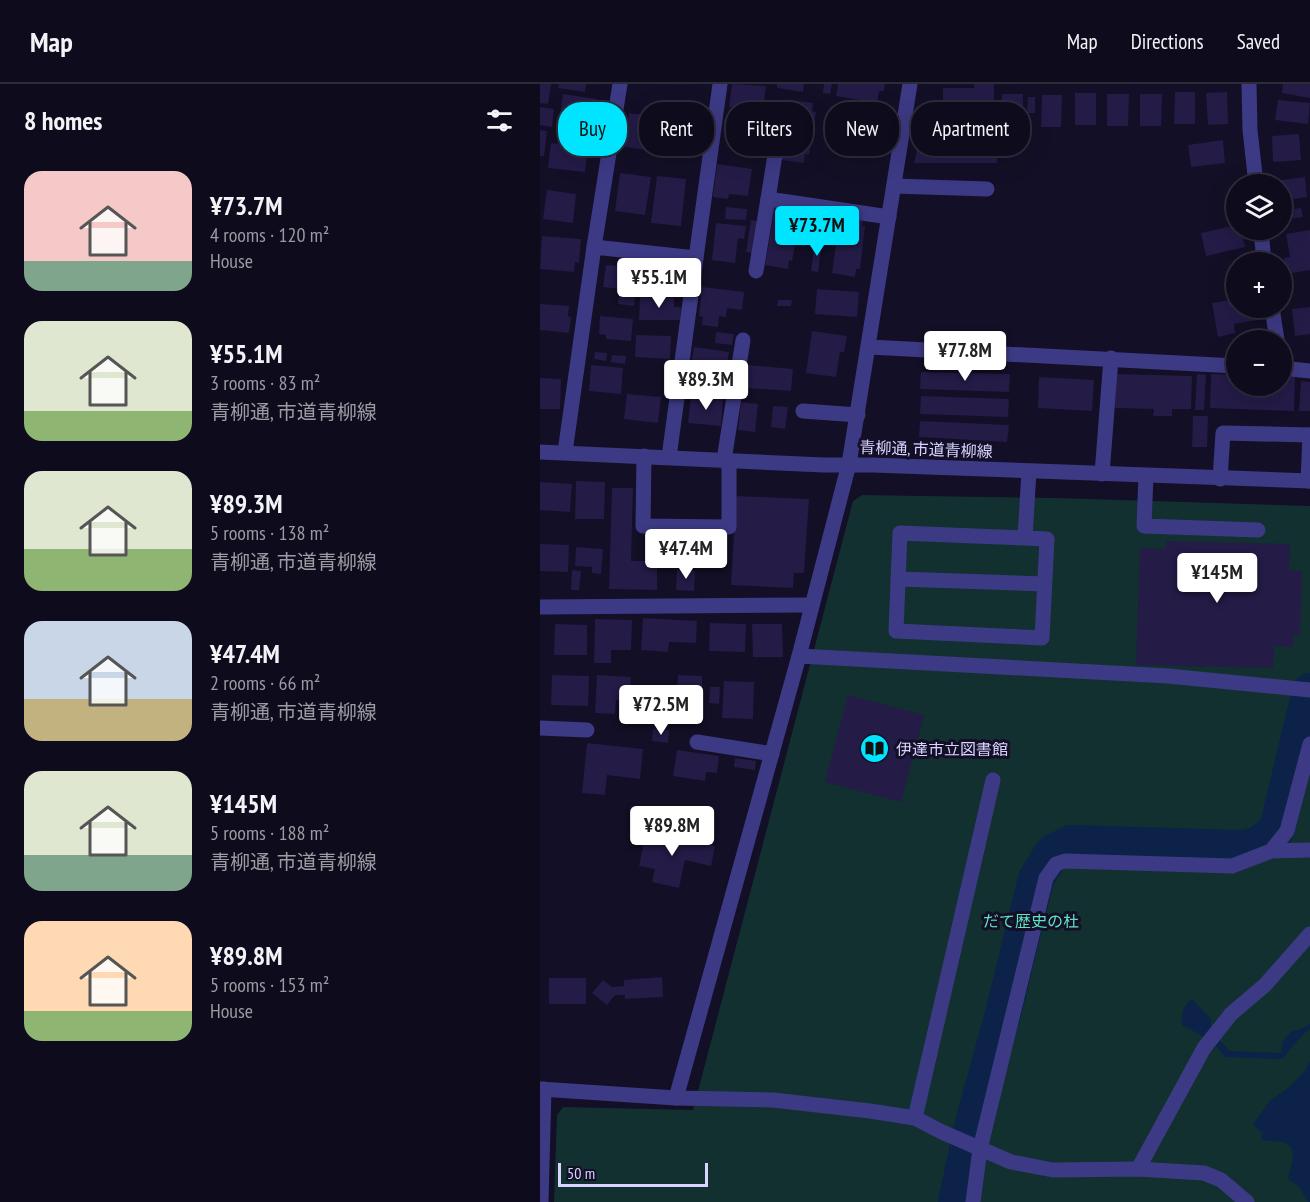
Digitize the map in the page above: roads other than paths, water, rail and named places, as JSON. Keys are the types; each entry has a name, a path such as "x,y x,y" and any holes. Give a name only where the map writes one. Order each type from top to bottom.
{"street":[{"path":"565,452 620,84"},
{"path":"669,457 720,84"},
{"path":"676,1098 799,656 849,465 910,84"},
{"path":"1249,84 1255,174"},
{"path":"756,272 775,156"},
{"path":"894,186 987,189"},
{"path":"768,199 889,217"},
{"path":"594,247 696,258"},
{"path":"644,456 643,526 729,527 726,460 744,340"},
{"path":"869,347 1226,365"},
{"path":"1102,474 1111,358"},
{"path":"1292,369 1310,371"},
{"path":"803,411 858,415"},
{"path":"1220,479 1222,433 1310,435 1309,482"},
{"name":"青柳通, 市道青柳線","path":"540,452 1309,482"},
{"path":"1025,538 1029,471"},
{"path":"1146,476 1144,526 1258,530"},
{"path":"900,532 1025,538 1047,539 1042,638 896,631 900,532"},
{"path":"898,579 1044,584"},
{"path":"540,607 812,605"},
{"path":"799,656 1168,676 1310,690"},
{"path":"540,728 587,730"},
{"path":"697,742 772,754"},
{"path":"1271,851 1287,831 1310,744"},
{"path":"915,1118 993,780"},
{"path":"973,1202 978,1148 1046,878 1056,864 1065,861 1232,866 1271,851 1310,850"},
{"path":"1138,1169 1213,1038 1231,1014 1265,985 1310,934"},
{"path":"541,1202 542,1089 676,1098 773,1100 915,1118 1011,1162 1053,1170 1138,1169 1204,1173 1221,1180 1247,1202"}],"water":[{"path":"1192,999 1211,1019 1211,1031 1230,1051 1281,1053 1283,1041 1292,1031 1310,1024 1310,1029 1282,1059 1225,1057 1211,1042 1182,1025 1183,1010"},
{"path":"1310,1061 1310,1202 1308,1202 1300,1188 1288,1179 1293,1157 1291,1147 1284,1142 1261,1140 1262,1133 1253,1124 1270,1101 1304,1072"}],"waterway":[{"path":"956,1202 973,1123 1036,879 1052,853 1071,843 1242,848 1259,844 1277,829 1310,691"}],"place":[{"name":"伊達市立図書館","path":"875,749"}],"park label":[{"name":"だて歴史の杜","path":"1031,921"}]}
